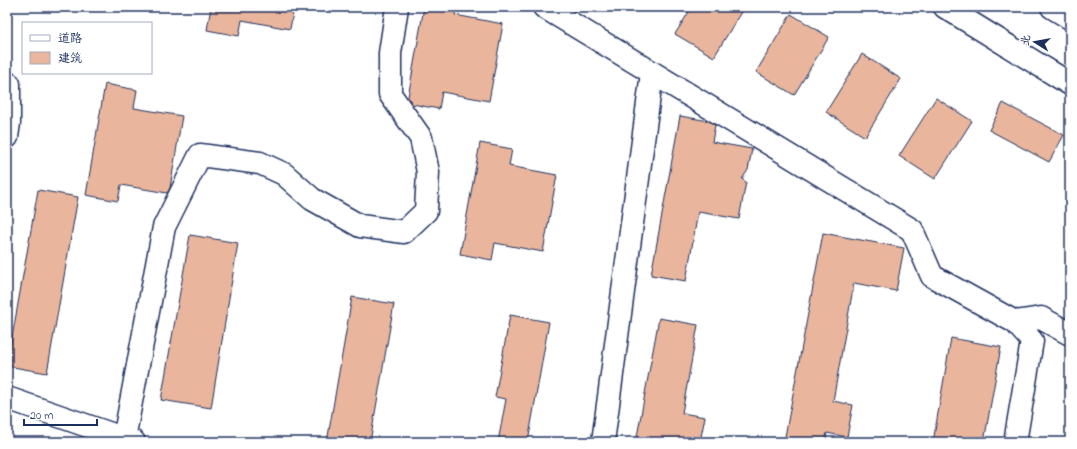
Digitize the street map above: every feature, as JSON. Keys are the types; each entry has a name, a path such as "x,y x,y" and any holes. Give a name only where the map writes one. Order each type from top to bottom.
{"street":[{"path":"7,398 87,434 129,440 164,227 200,155 260,164 284,174 312,199 360,226 404,232 426,211 428,172 421,138 390,94 390,53 397,7"},
{"path":"544,7 912,230 932,276 1015,322 1032,341 1016,442"},
{"path":"945,7 1070,84"},
{"path":"1052,7 1070,18"},
{"path":"604,442 652,73"},
{"path":"7,84 9,84 9,123 7,137"},
{"path":"1015,322 1041,318 1070,334"}],"building":[{"path":"211,7 294,7 290,29 242,20 239,36 207,30"},
{"path":"424,7 457,7 455,15 503,24 489,101 442,92 439,109 412,104 408,97"},
{"path":"692,7 744,7 714,57 675,34"},
{"path":"791,14 829,37 794,95 756,72"},
{"path":"862,54 901,79 865,137 826,112"},
{"path":"105,84 137,90 134,108 182,116 170,188 167,193 121,185 118,201 86,195"},
{"path":"936,98 972,121 935,179 899,156"},
{"path":"1003,103 1064,135 1049,162 989,130"},
{"path":"680,116 709,121 715,125 712,142 752,149 748,170 742,179 746,182 739,219 698,212 686,281 651,275"},
{"path":"480,143 512,149 509,166 557,175 543,252 495,243 492,260 460,254"},
{"path":"38,190 78,197 47,373 7,366"},
{"path":"823,233 904,248 896,291 854,283 833,401 853,405 847,437 827,433 825,442 784,442"},
{"path":"190,235 238,243 211,408 161,400"},
{"path":"352,297 394,304 370,442 327,442"},
{"path":"510,315 549,322 528,442 498,442 506,399 495,397"},
{"path":"659,318 698,325 682,413 705,417 700,442 636,442"},
{"path":"951,338 1001,347 984,442 933,442"}]}
